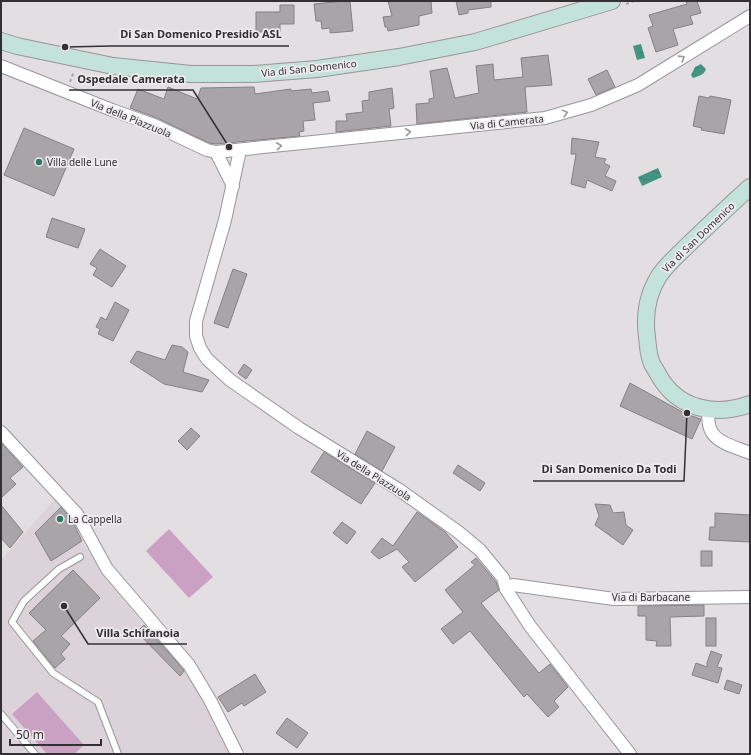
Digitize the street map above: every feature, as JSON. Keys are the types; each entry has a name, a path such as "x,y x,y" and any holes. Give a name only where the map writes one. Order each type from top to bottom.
{"main road":[{"name":"Via di San Domenico","path":"1,41 17,46 113,66 191,74 253,74 317,69 399,57 475,42 612,1"},
{"name":"Via di San Domenico","path":"750,187 659,275 649,294 645,314 647,340 651,362 664,384 678,398 700,408 709,409 733,408 750,404"}],"street":[{"name":"Via di Camerata","path":"240,150 545,118 591,105 638,85 750,16"},
{"name":"Via della Piazzuola","path":"1,66 154,125 207,150 216,152 240,150 225,220 196,321 196,336 200,348 207,359 230,380 299,428 398,489 457,531 480,550 503,578 506,589 530,626 630,754"},
{"path":"216,152 233,186"},
{"path":"709,409 708,421 712,434 719,441 750,454"},
{"path":"1,432 76,514 107,569 189,665 210,700 238,754"},
{"name":"Via di Barbacane","path":"506,589 513,585 614,599 750,597"}],"lane":[{"path":"80,557 59,568 24,601 12,622 53,673 98,702 118,754"},
{"path":"1,714 35,754"}],"shaded area":[{"path":"57,497 64,505 82,541 100,571 144,625 187,669 200,692 229,754 1,754 1,560"},
{"path":"169,529 213,577 189,598 146,551"},
{"path":"37,692 84,745 74,754 47,754 12,714"}],"water":[{"path":"641,44 645,58 637,60 633,46"},
{"path":"701,64 706,69 704,73 693,78 691,75 695,67"},
{"path":"658,168 662,177 642,186 638,177"}],"building":[{"path":"350,1 353,31 330,33 330,28 322,29 321,21 316,21 314,4"},
{"path":"388,1 431,1 432,13 419,16 419,25 388,31 387,27 385,27 383,17 392,16"},
{"path":"456,1 491,1 491,7 468,10 468,13 459,15"},
{"path":"686,1 697,1 701,13 690,16 693,24 673,29 678,45 656,52 648,28 653,26 649,15 687,4"},
{"path":"280,5 294,5 294,24 280,24 280,32 256,32 256,12 280,12"},
{"path":"548,55 552,85 525,87 527,112 417,124 416,104 429,103 429,99 434,98 430,71 447,68 455,98 479,93 476,66 493,64 494,80 523,77 521,58"},
{"path":"607,70 615,87 596,95 588,79"},
{"path":"168,87 197,99 201,88 254,87 255,94 291,89 291,91 311,89 312,93 328,91 330,101 313,103 315,120 303,121 304,131 299,132 300,136 216,144 209,143 157,118 130,108 138,89 164,99"},
{"path":"392,88 394,108 389,109 391,126 336,132 336,121 347,121 346,114 363,112 362,101 369,100 369,92"},
{"path":"699,96 709,98 710,96 731,100 724,134 701,130 702,128 693,126"},
{"name":"Villa delle Lune","path":"24,128 74,149 54,196 4,175"},
{"path":"572,138 599,142 595,157 606,159 604,163 610,166 605,176 616,181 612,191 587,180 585,188 571,184 576,154 571,154"},
{"path":"52,218 85,229 78,248 46,237"},
{"path":"100,249 126,266 112,287 93,275 97,268 90,264"},
{"path":"233,269 247,274 228,328 214,323"},
{"path":"115,302 129,310 113,341 98,334 100,329 96,327 101,317 106,320"},
{"path":"172,345 182,347 188,352 183,372 209,380 202,392 164,384 130,362 137,351 165,360"},
{"path":"244,364 252,370 246,379 238,373"},
{"path":"630,383 686,414 701,419 692,439 620,406"},
{"path":"191,428 200,436 187,450 178,441"},
{"path":"367,431 395,447 382,471 355,454"},
{"path":"1,443 23,467 10,478 16,484 1,498"},
{"path":"324,452 375,483 361,504 311,472"},
{"path":"458,465 485,483 480,491 453,473"},
{"path":"595,504 610,505 613,513 624,512 626,525 633,530 623,545 595,525 599,516"},
{"path":"1,505 23,532 10,548 1,538"},
{"name":"La Cappella","path":"61,507 71,518 82,541 51,561 35,533"},
{"path":"417,512 445,532 458,547 415,582 402,567 409,562 397,549 379,559 371,552 382,538 393,546"},
{"path":"715,513 750,515 750,542 709,540 710,527 715,527"},
{"path":"342,522 356,532 347,544 333,533"},
{"path":"701,551 712,551 712,566 701,566"},
{"path":"476,558 496,582 499,590 481,603 539,673 550,664 568,687 554,701 559,707 548,717 527,694 524,697 470,631 453,644 441,629 463,612 445,590 475,565 471,562"},
{"path":"73,570 100,598 61,636 70,644 61,654 65,659 55,668 33,641 46,630 29,613"},
{"path":"704,605 704,616 670,617 671,646 656,646 657,641 646,640 646,616 638,616 638,606"},
{"path":"706,618 716,618 716,646 706,646"},
{"path":"144,625 183,669 184,671 180,676 137,632"},
{"path":"711,651 722,655 717,667 722,668 718,683 692,675 696,663 707,667"},
{"path":"255,674 266,692 244,706 242,703 228,712 218,697"},
{"path":"727,680 742,685 739,694 724,689"},
{"path":"287,718 308,733 297,748 276,733"}],"place":[{"name":"Di San Domenico Presidio ASL","path":"65,47"},
{"name":"Ospedale Camerata","path":"229,147"},
{"name":"Villa delle Lune","path":"39,162"},
{"name":"Di San Domenico Da Todi","path":"687,413"},
{"name":"La Cappella","path":"60,519"},
{"name":"Villa Schifanoia","path":"64,606"}]}
